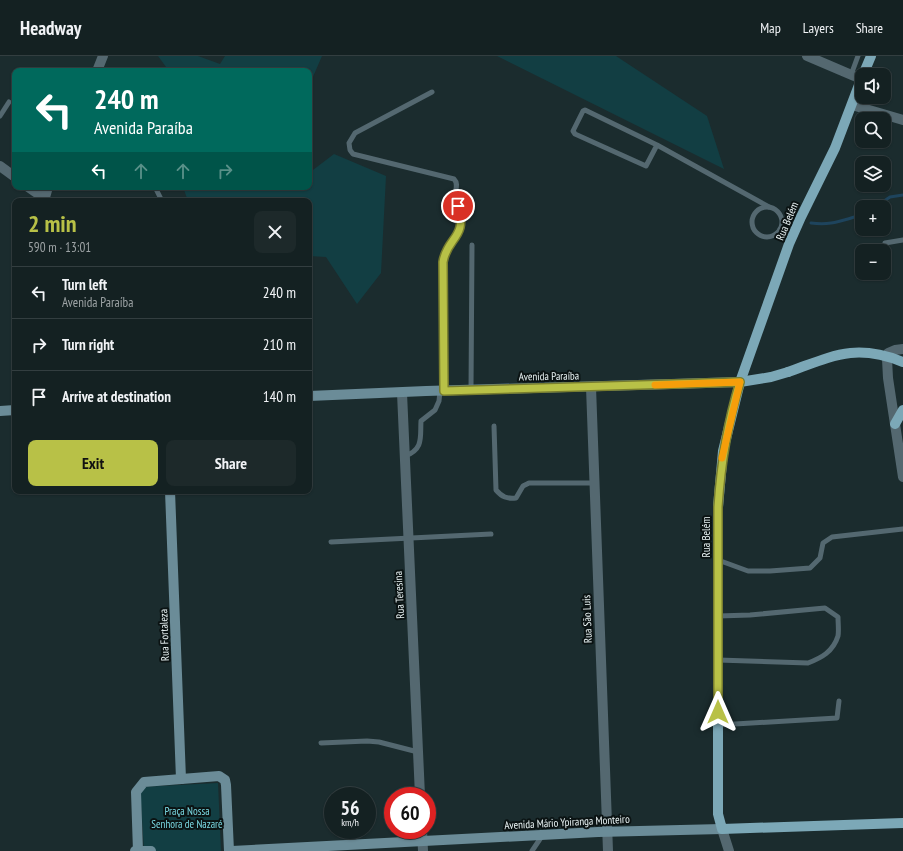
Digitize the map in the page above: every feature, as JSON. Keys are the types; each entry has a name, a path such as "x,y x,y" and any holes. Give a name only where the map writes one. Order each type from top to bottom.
{"main road":[{"name":"Rua Belém","path":"866,68 871,56"},
{"name":"Rua Belém","path":"722,829 718,814 718,507 720,471 723,451 740,382 792,236 836,148 855,97"},
{"name":"Avenida Paraíba","path":"312,396 740,382 771,377 838,355 856,352 873,353 903,362"},
{"path":"0,411 12,410"},
{"path":"895,424 903,410"},
{"name":"Rua Fortaleza","path":"170,494 181,779"},
{"path":"150,851 137,851 135,801 136,792 139,786 144,782 219,776 225,780 226,785 231,851"},
{"name":"Avenida Mário Ypiranga Monteiro","path":"231,851 423,846 543,835 607,832 903,823"}],"street":[{"path":"98,68 103,56"},
{"path":"807,56 855,76"},
{"path":"852,105 903,120"},
{"path":"0,166 12,175"},
{"path":"32,190 42,198"},
{"path":"903,349 888,353 886,359 903,477"},
{"name":"Rua São Luis","path":"591,387 608,851"},
{"name":"Rua Teresina","path":"402,393 420,787"},
{"name":"Rua Belém","path":"722,829 729,851"}],"lane":[{"path":"851,75 858,56"},
{"path":"405,456 419,445 421,438 421,421 435,410 442,391 443,262 446,252 460,229 460,211 454,197 457,184 454,179 353,154 350,150 349,143 355,132 432,92"},
{"path":"0,116 9,102"},
{"path":"657,145 646,166 575,134 573,131 583,111 585,110 657,145 769,207 774,208 782,220 778,233 769,238 760,236 753,230 752,225 753,216 760,209 769,207"},
{"path":"780,229 792,236"},
{"path":"885,243 903,240"},
{"path":"471,390 472,245"},
{"path":"494,426 496,490 502,496 516,498 523,486 528,483 595,483"},
{"path":"718,560 748,571 810,568 820,558 823,543 832,537 903,529"},
{"path":"331,542 491,534"},
{"path":"718,616 750,615 825,608 838,617 838,636 831,649 821,658 808,662 718,660"},
{"path":"718,725 837,718 839,701"},
{"path":"321,743 379,742 418,752"},
{"path":"532,851 543,835"}],"green space":[{"path":"158,56 198,56 220,64 225,56 322,56 312,79 312,68 167,68"},
{"path":"497,56 616,56 707,116 724,169"},
{"path":"334,154 386,176 381,273 357,304 326,257 312,256 312,198 187,198 184,190 312,190 312,171"},
{"name":"Praça Nossa Senhora de Nazaré","path":"218,783 221,851 144,851 140,787"}],"waterway":[{"path":"886,200 890,197 903,195"},
{"path":"811,223 825,224 855,217"}],"slow traffic":[{"path":"655,385 740,382 722,458"}],"route":[{"path":"458,206 460,211 460,229 446,252 443,262 444,391 740,382 723,451 718,507 718,712"}]}
